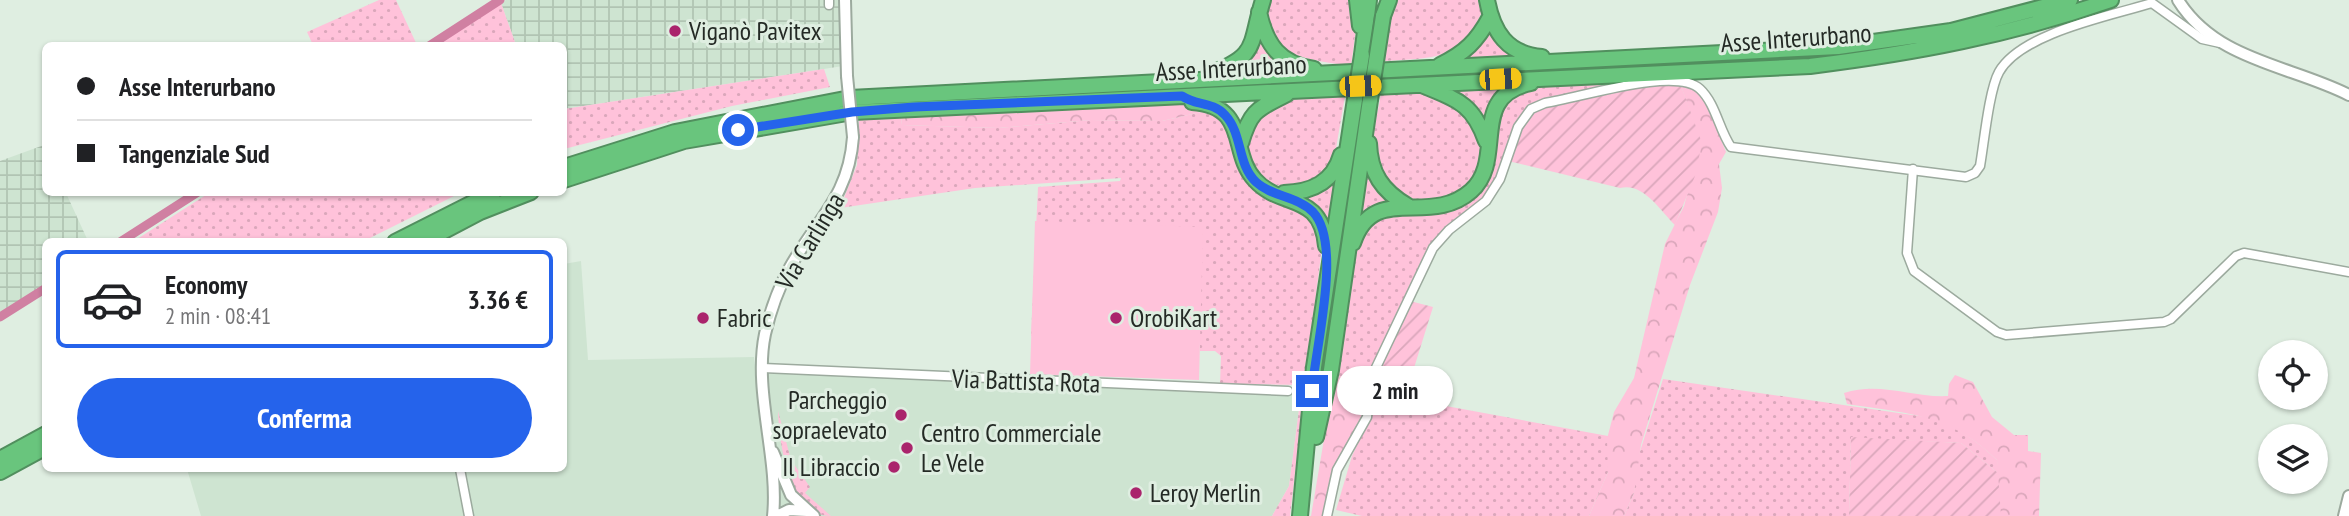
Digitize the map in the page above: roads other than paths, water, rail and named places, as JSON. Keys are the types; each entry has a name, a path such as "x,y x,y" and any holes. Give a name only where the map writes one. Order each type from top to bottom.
{"highway":[{"path":"1304,488 1334,345 1342,289 1362,99 1362,55 1357,0"},
{"path":"1362,55 1369,0"},
{"path":"1300,516 1314,366 1327,266 1362,99 1387,0"},
{"path":"1488,0 1490,17 1501,38 1517,51 1591,68"},
{"name":"Asse Interurbano","path":"567,179 684,142 852,112 1419,84 1781,51 1893,40 1951,31 2070,0"},
{"name":"Asse Interurbano","path":"567,166 676,132 850,98 1432,69 1810,65 1916,52 2031,27 2111,0"},
{"path":"1261,6 1270,45 1285,60 1301,67 1348,72"},
{"path":"1191,80 1230,68 1247,54 1255,37 1261,6"},
{"path":"1432,69 1462,54 1478,40 1490,17"},
{"path":"1342,289 1360,229 1381,210 1408,206 1434,208 1457,202 1481,178 1492,116 1507,93 1529,83 1591,68"},
{"path":"1419,84 1458,99 1465,105 1480,125 1488,147"},
{"path":"1241,143 1257,108 1294,90"},
{"path":"1182,96 1191,102 1209,103 1217,108 1231,123 1241,143 1251,175 1263,187 1306,205 1318,218 1325,233 1327,266"},
{"path":"1278,193 1313,188 1330,176 1339,160 1362,99"},
{"path":"1362,99 1374,174 1391,195 1408,206"},
{"path":"403,238 486,196"},
{"path":"431,238 480,212 521,196"},
{"path":"0,459 42,436"},
{"path":"0,472 42,449"}],"street":[{"name":"Via Carlinga","path":"812,514 789,510 775,516 763,368 764,337 780,286 840,193 849,169 853,137 847,76 845,0"},
{"path":"2178,0 2199,25 2223,44"},
{"path":"1327,516 1337,470 1367,417 1372,376 1433,248 1449,230 1486,201 1500,179 1518,127 1531,109 1545,103 1660,80 1684,81 1698,87 1706,96 1731,147 1966,177 1975,173 1980,166 1998,74 2013,53 2031,41 2152,3 2202,39 2223,44 2349,95"},
{"path":"1913,169 1907,253 1914,271 1952,302 2006,335 2164,322 2171,319 2236,257 2244,253 2349,272"},
{"name":"Via Battista Rota","path":"763,368 1288,391"},
{"name":"Via Carlinga","path":"769,439 791,495 812,514"},
{"path":"461,472 470,516"},
{"name":"Via Carlinga","path":"765,516 772,495"},
{"path":"2344,516 2349,496"}],"waterway":[{"path":"435,42 500,0"},
{"path":"126,238 192,196"},
{"path":"0,317 42,291"}],"place":[{"name":"Viganò Pavitex","path":"675,31"},
{"name":"Fabric","path":"703,318"},
{"name":"OrobiKart","path":"1116,318"},
{"name":"Parcheggio sopraelevato","path":"901,415"},
{"name":"Centro Commerciale Le Vele","path":"907,448"},
{"name":"Il Libraccio","path":"894,467"},
{"name":"Leroy Merlin","path":"1136,493"}]}
